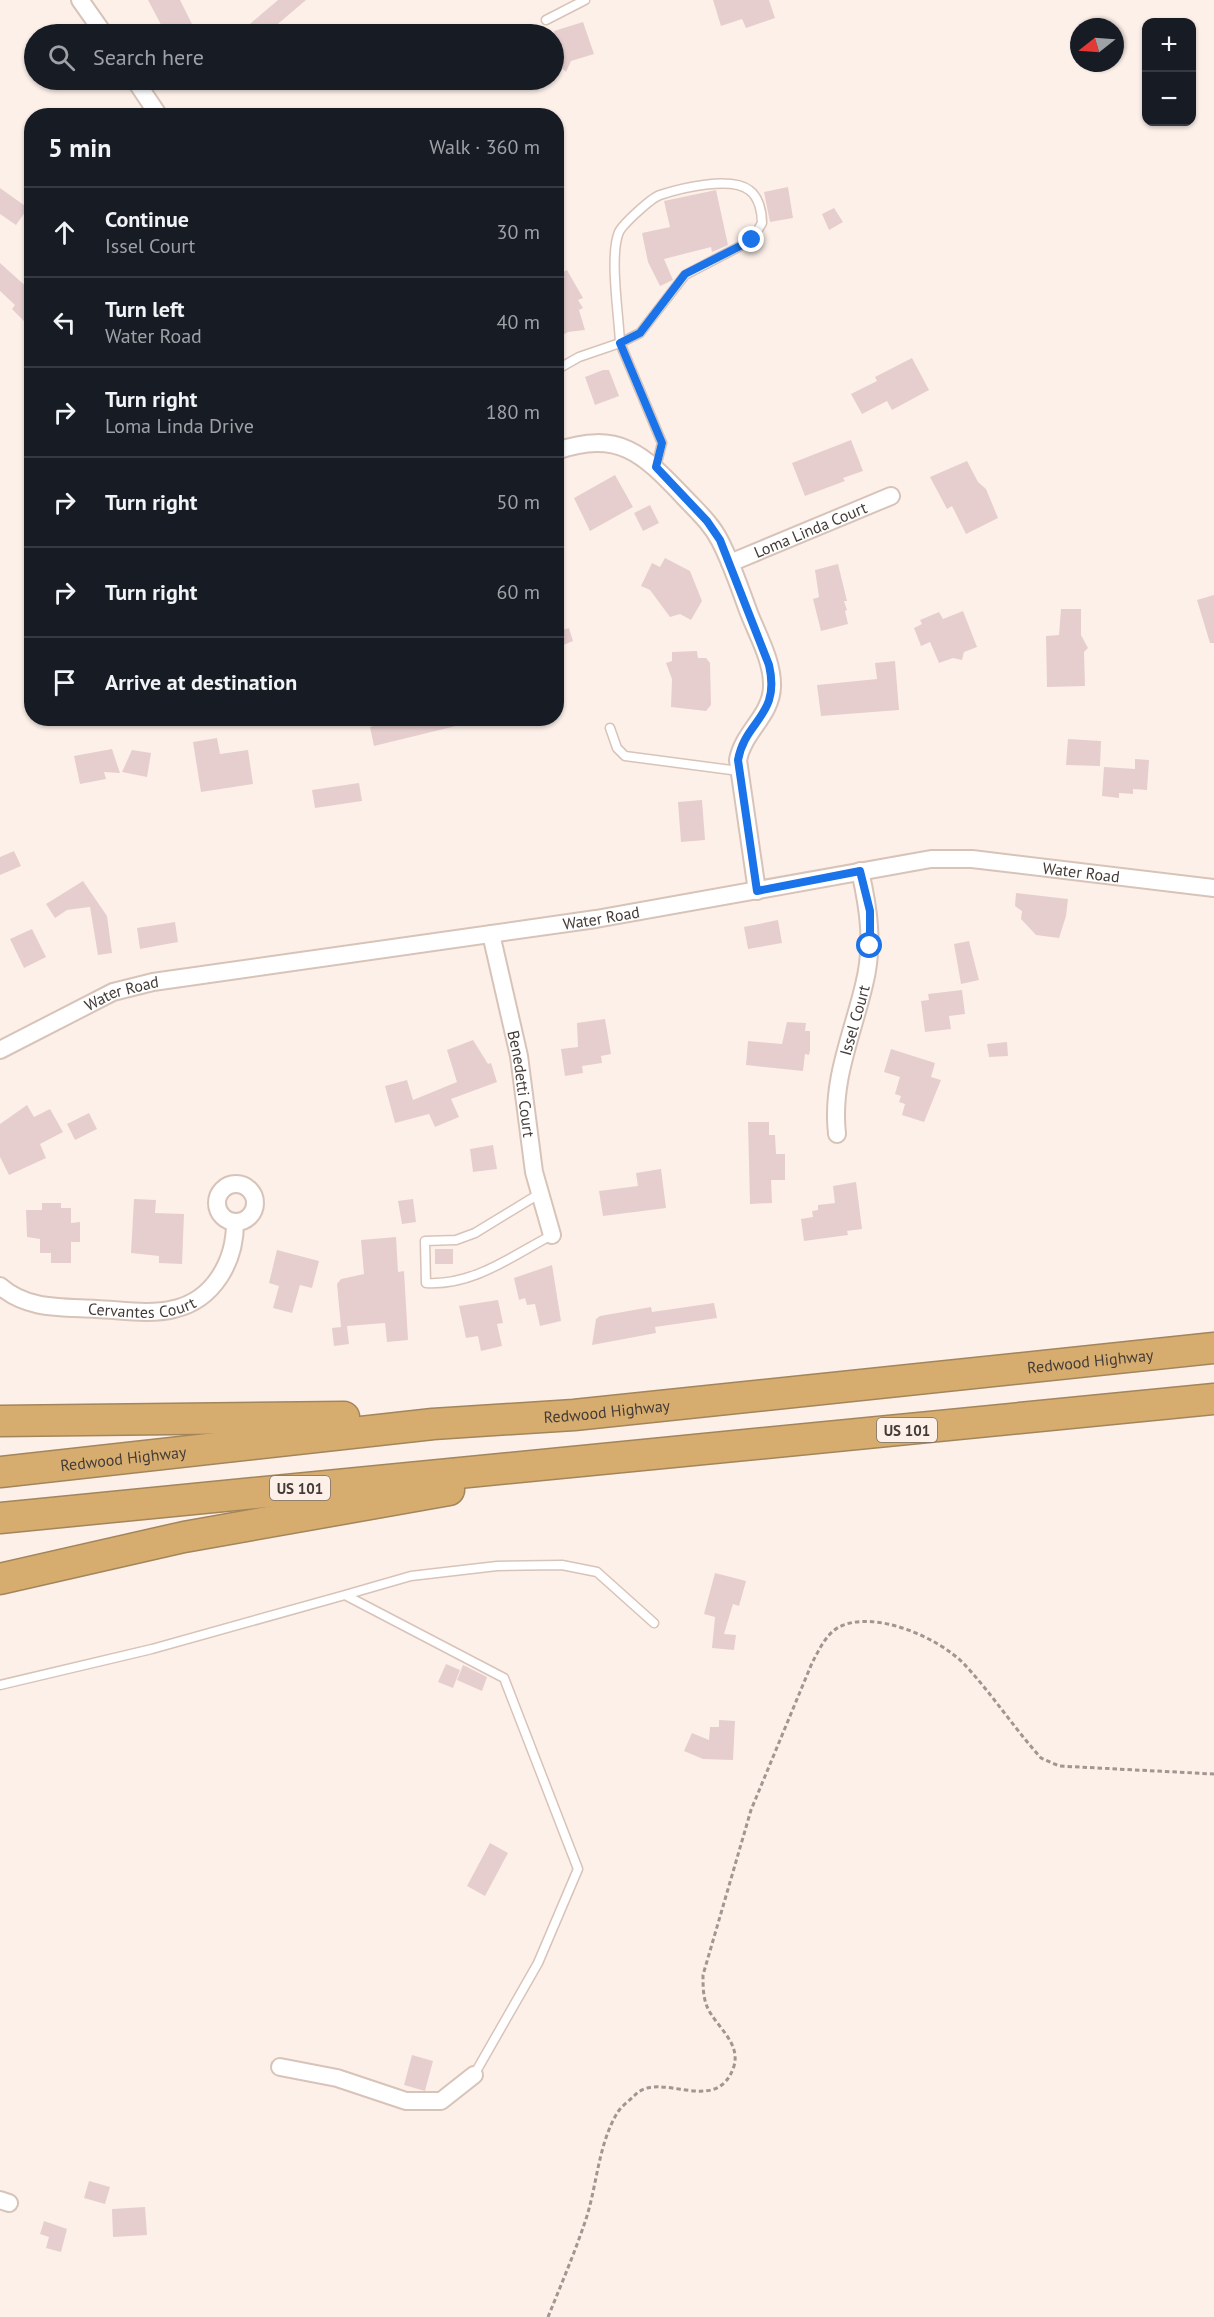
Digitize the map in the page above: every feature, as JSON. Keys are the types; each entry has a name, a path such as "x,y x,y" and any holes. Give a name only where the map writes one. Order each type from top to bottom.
{"highway":[{"name":"Redwood Highway","path":"0,1472 433,1424 574,1415 1214,1348"},
{"name":"US 101","path":"0,1518 1214,1399"},
{"path":"0,1421 345,1417 433,1424"},
{"path":"0,1579 184,1537 374,1506 599,1459"}],"street":[{"path":"80,0 97,24"},
{"path":"142,90 154,108"},
{"path":"564,448 578,444 602,443 635,452 656,467 707,521 730,563 772,677 768,708 739,751 739,771 757,891"},
{"name":"Loma Linda Court","path":"730,563 891,496"},
{"name":"Water Road","path":"0,1050 94,1001 133,986 191,975 596,919 911,861 972,859 1214,888"},
{"name":"Issel Court","path":"837,1134 834,1108 837,1082 865,984 870,946 870,911 860,871"},
{"name":"Benedetti Court","path":"491,934 519,1056 539,1194 552,1235"},
{"name":"Cervantes Court","path":"0,1286 13,1296 43,1306 161,1311 174,1309 196,1300 226,1268 232,1254 235,1222"},
{"path":"280,2067 337,2078 406,2101 441,2101 474,2075"}],"lane":[{"path":"546,20 585,0"},
{"path":"564,365 579,357 620,343 640,333 685,274 743,246 759,233 762,218 758,202 750,190 729,182 660,195 624,225 617,241 615,264 620,343 662,443 656,467"},
{"path":"610,728 617,748 625,756 739,771"},
{"path":"539,1194 475,1233 456,1240 425,1241 426,1283 459,1281 483,1273 552,1235"},
{"path":"0,1685 152,1649 411,1576 497,1566 562,1565 597,1572 654,1623"},
{"path":"345,1595 504,1678 578,1869 538,1963 474,2075"}],"path":[{"path":"548,2317 586,2218 600,2155 616,2114 640,2090 659,2086 689,2092 708,2091 722,2083 734,2067 735,2055 731,2042 710,2013 703,1994 703,1975 751,1810 812,1663 825,1640 837,1628 856,1620 875,1620 903,1629 944,1648 964,1664 1041,1758 1059,1766 1214,1774"}],"building":[{"path":"148,0 180,0 192,24 161,24"},
{"path":"278,0 306,0 278,24 250,24"},
{"path":"713,0 769,0 775,18 746,28 742,19 721,26"},
{"path":"583,22 594,54 571,61 566,72 564,70 564,28"},
{"path":"788,187 793,218 770,222 764,192"},
{"path":"0,188 24,205 24,214 16,225 0,214"},
{"path":"716,190 728,245 712,252 711,247 664,259 673,280 660,286 648,262 642,233 670,227 664,201"},
{"path":"834,208 843,222 829,230 822,214"},
{"path":"0,263 24,285 24,321 12,309 15,305 0,291"},
{"path":"567,270 583,298 578,300 583,308 579,310 585,330 564,334 564,272"},
{"path":"912,358 929,390 892,410 887,401 862,414 851,394 877,381 875,377"},
{"path":"609,370 619,396 595,405 585,377"},
{"path":"851,440 863,471 843,478 845,481 805,496 792,463"},
{"path":"967,461 978,482 986,489 998,518 966,534 952,506 947,509 930,477"},
{"path":"615,475 633,507 590,531 574,498"},
{"path":"650,505 659,523 643,531 634,513"},
{"path":"665,558 690,571 702,601 691,620 680,614 670,617 650,590 641,586 652,563 660,567"},
{"path":"838,564 847,601 844,601 848,624 821,631 813,599 819,597 815,570"},
{"path":"1214,595 1214,643 1210,643 1197,600"},
{"path":"1061,609 1081,609 1081,635 1088,648 1084,652 1085,686 1047,687 1046,636 1059,635"},
{"path":"963,611 977,647 964,652 962,660 953,658 939,663 930,642 921,646 914,628 922,624 920,620 939,612 943,619"},
{"path":"569,628 573,641 564,645 564,630"},
{"path":"697,651 698,658 706,658 710,663 711,705 706,711 671,707 672,679 666,663 672,661 672,652"},
{"path":"895,661 899,710 821,716 817,685 877,679 875,663"},
{"path":"374,726 456,726 374,746 370,727"},
{"path":"217,738 220,754 248,750 253,784 201,792 193,742"},
{"path":"1068,739 1101,741 1100,766 1066,765"},
{"path":"112,749 120,773 104,772 106,779 80,784 74,756"},
{"path":"132,750 151,753 147,777 122,772"},
{"path":"1135,759 1149,760 1147,790 1133,789 1133,794 1119,793 1119,798 1102,796 1104,767 1135,769"},
{"path":"359,783 362,801 315,808 312,790"},
{"path":"702,800 705,840 681,842 678,802"},
{"path":"14,851 21,866 0,875 0,857"},
{"path":"83,881 107,916 112,953 98,955 90,907 67,910 55,918 46,904"},
{"path":"1016,893 1068,899 1066,916 1059,938 1036,935 1021,919 1022,911 1015,906"},
{"path":"778,920 782,943 748,949 744,927"},
{"path":"175,922 178,942 140,949 137,928"},
{"path":"32,929 46,957 24,968 10,939"},
{"path":"969,941 979,980 961,984 954,944"},
{"path":"962,990 965,1014 949,1016 951,1029 925,1032 921,1001 929,1000 928,994"},
{"path":"605,1019 611,1054 601,1056 602,1063 582,1066 583,1073 565,1076 561,1049 578,1047 577,1023"},
{"path":"787,1022 806,1023 805,1031 810,1031 810,1050 809,1055 805,1054 803,1071 746,1065 748,1041 782,1044"},
{"path":"473,1040 488,1064 491,1063 497,1082 451,1099 459,1117 435,1127 429,1114 395,1123 385,1086 407,1080 413,1100 457,1082 447,1050"},
{"path":"1007,1042 1008,1056 989,1057 987,1044"},
{"path":"891,1049 935,1063 931,1077 941,1080 924,1122 902,1115 905,1104 899,1102 901,1096 895,1094 900,1077 884,1072"},
{"path":"27,1105 34,1117 50,1109 63,1132 40,1144 46,1158 9,1175 0,1157 0,1124"},
{"path":"89,1113 97,1129 75,1140 67,1124"},
{"path":"748,1122 769,1122 769,1135 775,1135 776,1154 785,1154 785,1180 771,1180 772,1203 750,1204"},
{"path":"493,1145 497,1169 473,1172 470,1149"},
{"path":"661,1169 666,1208 603,1216 599,1191 638,1186 636,1173"},
{"path":"856,1182 862,1229 847,1231 848,1235 804,1241 801,1219 813,1217 812,1211 818,1210 818,1205 835,1203 833,1186"},
{"path":"134,1199 156,1200 155,1213 184,1214 182,1264 159,1263 159,1256 131,1253"},
{"path":"413,1199 416,1222 402,1224 398,1201"},
{"path":"42,1203 61,1203 61,1208 71,1208 71,1223 80,1222 80,1242 71,1242 71,1263 51,1263 51,1253 40,1253 40,1239 27,1237 26,1210 42,1210"},
{"path":"396,1237 398,1272 404,1271 408,1340 387,1342 385,1323 347,1326 349,1344 334,1346 332,1328 341,1327 337,1284 341,1279 364,1274 361,1240"},
{"path":"435,1249 453,1249 453,1264 435,1264"},
{"path":"277,1250 319,1261 312,1288 300,1285 292,1313 273,1308 279,1286 269,1283"},
{"path":"552,1265 561,1321 540,1326 535,1304 527,1305 525,1298 519,1300 514,1278"},
{"path":"498,1300 503,1323 497,1324 502,1346 481,1351 478,1336 466,1338 459,1306"},
{"path":"714,1303 717,1318 655,1327 656,1333 592,1345 596,1319 600,1316 651,1307 652,1312"},
{"path":"715,1573 746,1581 739,1606 733,1604 724,1634 736,1635 734,1650 712,1648 715,1617 704,1614"},
{"path":"446,1664 460,1670 453,1688 438,1682"},
{"path":"463,1665 487,1677 482,1691 457,1680"},
{"path":"719,1720 735,1721 733,1760 703,1759 684,1751 692,1733 709,1740 710,1727 719,1727"},
{"path":"490,1843 508,1853 485,1896 467,1886"},
{"path":"412,2055 433,2061 425,2091 404,2085"},
{"path":"89,2181 110,2187 105,2204 84,2198"},
{"path":"145,2207 147,2235 113,2237 112,2209"},
{"path":"44,2221 67,2229 61,2252 46,2248 49,2237 40,2234"}],"route":[{"path":"752,240 685,274 640,333 620,343 662,443 656,467 707,521 720,540 772,677 768,708 744,742 739,751 738,760 757,891 860,871 870,911 870,946"}]}
